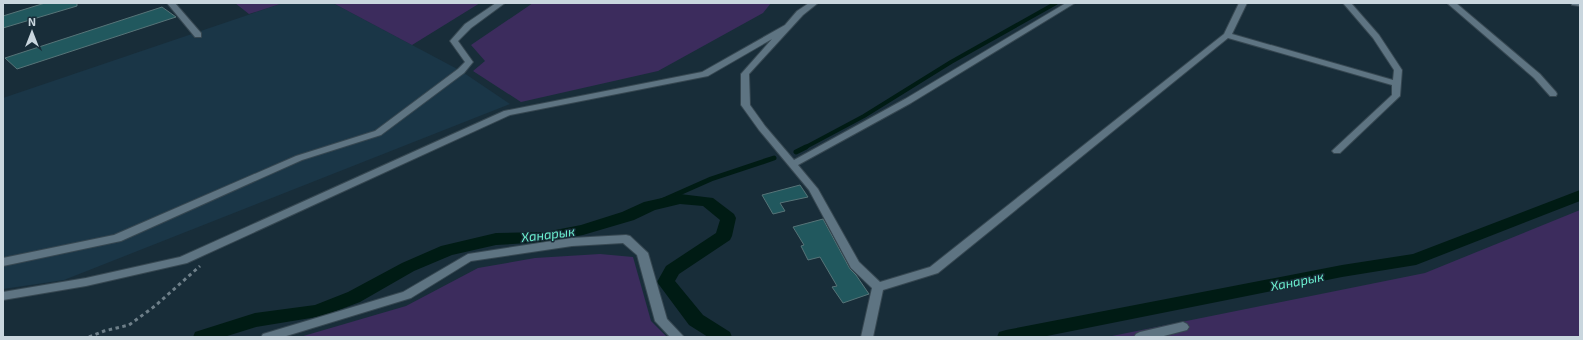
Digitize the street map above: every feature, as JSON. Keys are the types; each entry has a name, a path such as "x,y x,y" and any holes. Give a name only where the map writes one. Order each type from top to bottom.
{"street":[{"path":"171,3 198,35"},
{"path":"3,262 117,238 299,158 378,133 461,71 469,62 454,41 468,26 501,3"},
{"path":"814,3 800,13 745,74 746,105 762,128 813,189 855,265 878,287 890,286 934,270 1227,35 1243,3"},
{"path":"793,164 908,102 1071,3"},
{"path":"1337,151 1396,96 1398,70 1376,36 1347,3"},
{"path":"1451,3 1538,76 1553,94"},
{"path":"1575,3 1580,4"},
{"path":"3,296 86,282 183,260 507,113 705,74 789,26"},
{"path":"1227,35 1397,84"},
{"path":"267,337 407,295 468,258 572,242 626,239 642,254 661,321 678,337"},
{"path":"867,337 878,287"},
{"path":"1140,337 1184,327"}],"path":[{"path":"89,337 104,331 129,325 155,306 201,266"}],"shaded area":[{"path":"235,3 283,3 249,14"},
{"path":"283,3 333,3 461,71 510,104 64,280 3,289 3,98"},
{"path":"333,3 480,3 412,45"},
{"path":"533,3 771,3 763,13 658,71 521,102 473,71 485,61 471,45"},
{"path":"1580,210 1580,337 1107,337 1425,273"},
{"path":"600,254 633,257 651,321 667,337 300,337 406,306 478,268 535,258"}],"building":[{"path":"45,3 77,3 77,6 3,28 3,16"},
{"path":"162,7 176,17 17,69 5,58"},
{"path":"800,185 808,197 780,203 785,211 773,214 762,195"},
{"path":"823,219 850,269 869,294 843,303 832,287 837,286 820,257 808,260 801,246 804,245 793,227"}],"waterway":[{"path":"804,148 864,116 951,62 1056,3"},
{"path":"796,152 804,148"},
{"path":"650,206 711,179 774,158"},
{"name":"Ханарык","path":"1006,337 1342,271 1416,259 1580,195"},
{"name":"Ханарык","path":"202,337 255,320 317,311 354,297 408,267 447,250 496,239 545,237 583,230 628,216 650,206 680,199 707,202 728,218 724,236 672,270 666,282 696,320 723,337"}]}
